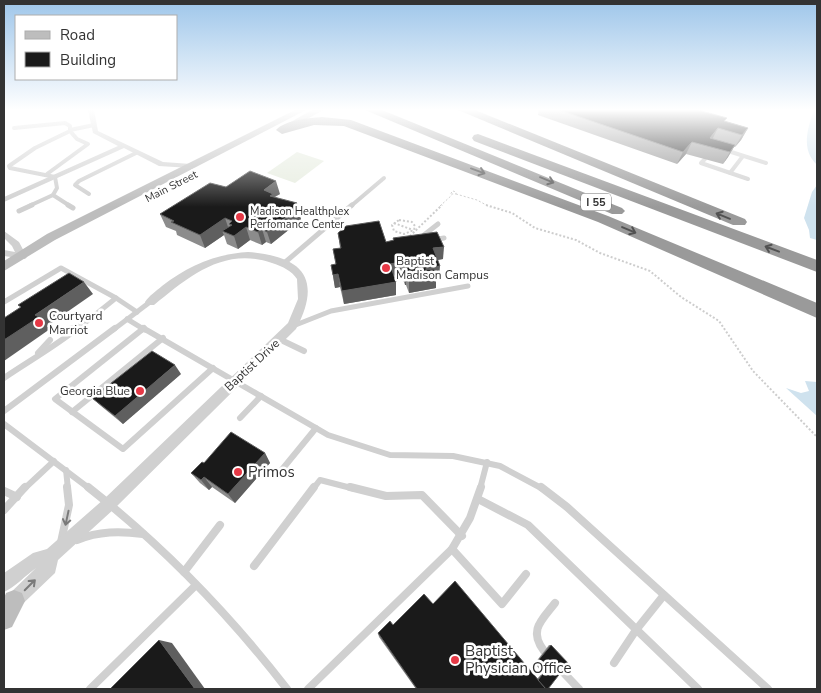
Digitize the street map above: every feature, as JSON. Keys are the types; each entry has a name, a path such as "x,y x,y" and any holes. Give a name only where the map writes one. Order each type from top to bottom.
{"highway":[{"path":"397,142 603,219 817,311"},
{"name":"I 55","path":"451,142 572,191 817,303"},
{"name":"I 55","path":"489,142 817,266"},
{"path":"543,142 817,254"}],"main road":[{"name":"Main Street","path":"4,267 51,237 191,166 244,142"},
{"name":"Main Street","path":"22,257 58,243 250,142"}],"street":[{"path":"116,142 162,164 191,166"},
{"path":"6,200 51,176 123,146"},
{"path":"162,164 166,172 164,180"},
{"path":"4,234 16,244 22,257"},
{"path":"4,253 22,257"},
{"name":"Baptist Drive","path":"6,604 49,567 55,552 109,504 292,326 302,302 304,282 296,271 283,264 253,255 237,255 205,263 186,274 150,302"}],"lane":[{"path":"46,142 9,166 10,168 51,176"},
{"path":"51,176 88,144 84,142"},
{"path":"715,147 766,163"},
{"path":"90,194 75,185 79,181 136,153"},
{"path":"730,173 743,156"},
{"path":"705,158 701,163 748,179"},
{"path":"19,212 53,196 57,188 51,176"},
{"path":"283,264 384,178"},
{"path":"53,196 73,208"},
{"path":"438,224 424,235 432,240 444,238"},
{"path":"4,302 61,268 116,298 137,312"},
{"path":"292,326 331,311 468,286"},
{"path":"4,378 36,356 54,348 116,298"},
{"path":"4,411 150,302"},
{"path":"127,319 163,338 316,428 345,442 390,456 453,456 486,462 500,466 542,488 567,507 768,689"},
{"path":"60,333 83,324"},
{"path":"144,328 55,400 123,449 213,368"},
{"path":"72,412 163,338"},
{"path":"279,339 304,351"},
{"path":"36,356 50,340"},
{"path":"240,418 260,396"},
{"path":"4,424 109,504 184,572 222,611 287,689"},
{"path":"280,472 316,428"},
{"path":"4,510 54,461"},
{"path":"308,689 452,549 462,536 478,499 486,462"},
{"path":"55,552 70,505 66,470"},
{"path":"254,566 320,480 386,496 422,495 462,536"},
{"path":"4,491 17,497"},
{"path":"478,499 528,525 698,689"},
{"path":"184,572 220,525"},
{"path":"55,552 86,536 106,531 143,534"},
{"path":"452,549 502,604 526,574"},
{"path":"90,689 196,585"},
{"path":"614,664 636,630 664,595"},
{"path":"544,651 536,637 537,626 555,603"},
{"path":"561,670 579,689"}],"path":[{"path":"417,236 408,239 452,195 456,194 477,200 491,208 512,213 540,230 576,240 600,253 640,266 681,297 719,321 753,371 817,438"},
{"path":"399,220 409,220 415,226 415,230 408,233 397,233 392,230 394,223 399,220"},
{"path":"394,223 415,230"}],"shaded area":[{"path":"297,152 324,161 295,183 267,173"}],"water":[{"path":"807,142 817,142 817,165 812,159"},
{"path":"817,185 817,240 810,238 804,218 812,192"},
{"path":"805,381 817,382 817,416 786,388 801,393 809,391"}],"building":[{"path":"654,142 692,142 683,152"},
{"path":"693,142 726,142 735,145 730,152"},
{"name":"Madison Healthplex Perfomance Center","path":"250,171 276,181 264,190 273,194 270,196 297,203 294,205 299,207 267,232 262,229 258,232 246,227 234,236 222,231 232,225 229,224 232,221 225,218 200,235 171,222 174,221 160,214 210,183 226,187"},
{"name":"Baptist Madison Campus","path":"379,221 386,242 394,240 393,238 437,232 444,247 433,248 440,266 426,268 426,270 434,269 436,275 409,280 406,273 414,271 405,272 401,262 390,264 396,282 342,291 338,274 333,275 331,265 336,264 333,249 341,248 338,233 346,226"},
{"path":"69,273 84,282 35,315 39,317 4,340 4,318 21,307 18,305"},
{"path":"152,351 175,365 115,416 92,398"},
{"path":"231,432 265,453 228,494 204,477 201,480 191,473 202,462 204,463"},
{"name":"Baptist Physician Office","path":"455,581 546,689 417,689 378,633 390,621 393,625 424,594 433,604"},
{"path":"159,640 195,689 110,689"},
{"path":"551,645 568,663 548,689 546,689 538,680 544,672 536,663"}],"place":[{"name":"Madison Healthplex Perfomance Center","path":"240,217"},
{"name":"Baptist Madison Campus","path":"386,268"},
{"name":"Courtyard Marriot","path":"39,323"},
{"name":"Georgia Blue","path":"140,391"},
{"name":"Primos","path":"238,472"},
{"name":"Baptist Physician Office","path":"455,660"}]}
